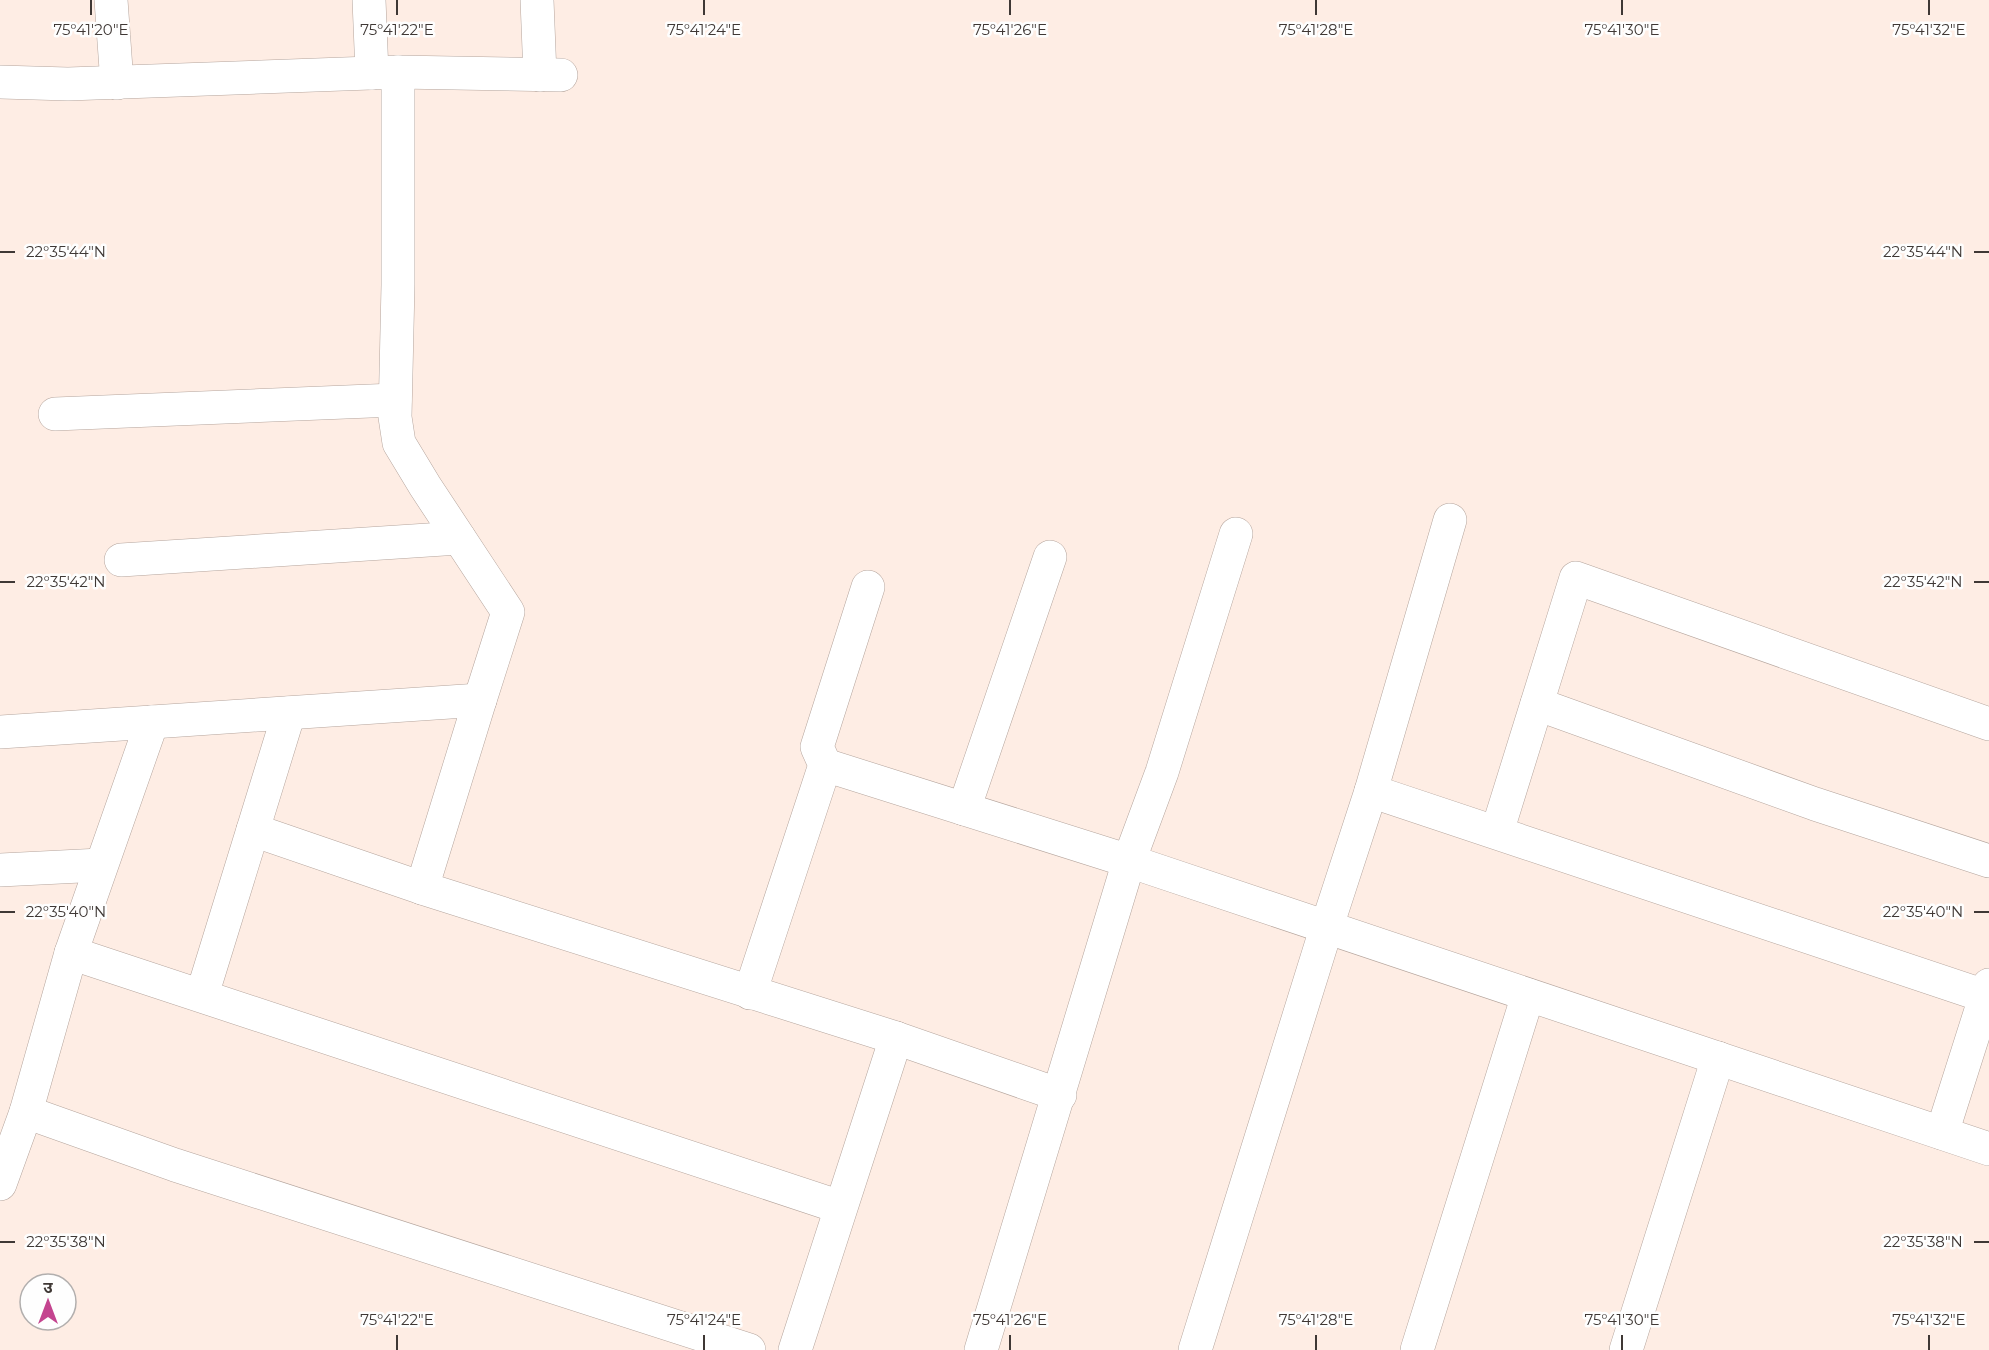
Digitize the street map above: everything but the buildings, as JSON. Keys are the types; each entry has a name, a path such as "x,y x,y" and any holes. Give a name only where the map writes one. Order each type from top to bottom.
{"street":[{"path":"111,0 117,83"},
{"path":"369,0 385,73 398,285 395,417 399,443 508,612 422,888"},
{"path":"0,81 68,84 117,83 385,73 550,75 537,0"},
{"path":"55,414 395,400"},
{"path":"1195,1350 1371,791 1450,520"},
{"path":"981,1350 1129,861 1162,772 1236,534"},
{"path":"121,560 459,538"},
{"path":"964,809 1050,557"},
{"path":"1497,832 1576,578 1989,724"},
{"path":"750,993 825,765 817,747 868,587"},
{"path":"0,732 480,700"},
{"path":"1537,704 1815,804 1989,861"},
{"path":"202,995 289,713"},
{"path":"0,1184 26,1112 71,952 152,722"},
{"path":"825,765 1327,926 1989,1149"},
{"path":"1371,791 1987,991 1942,1133"},
{"path":"253,830 422,888 897,1038 1060,1095"},
{"path":"0,870 101,865"},
{"path":"71,952 840,1207"},
{"path":"1417,1350 1528,995"},
{"path":"795,1350 897,1038"},
{"path":"1626,1350 1718,1058"},
{"path":"26,1112 186,1168 749,1350"}]}
